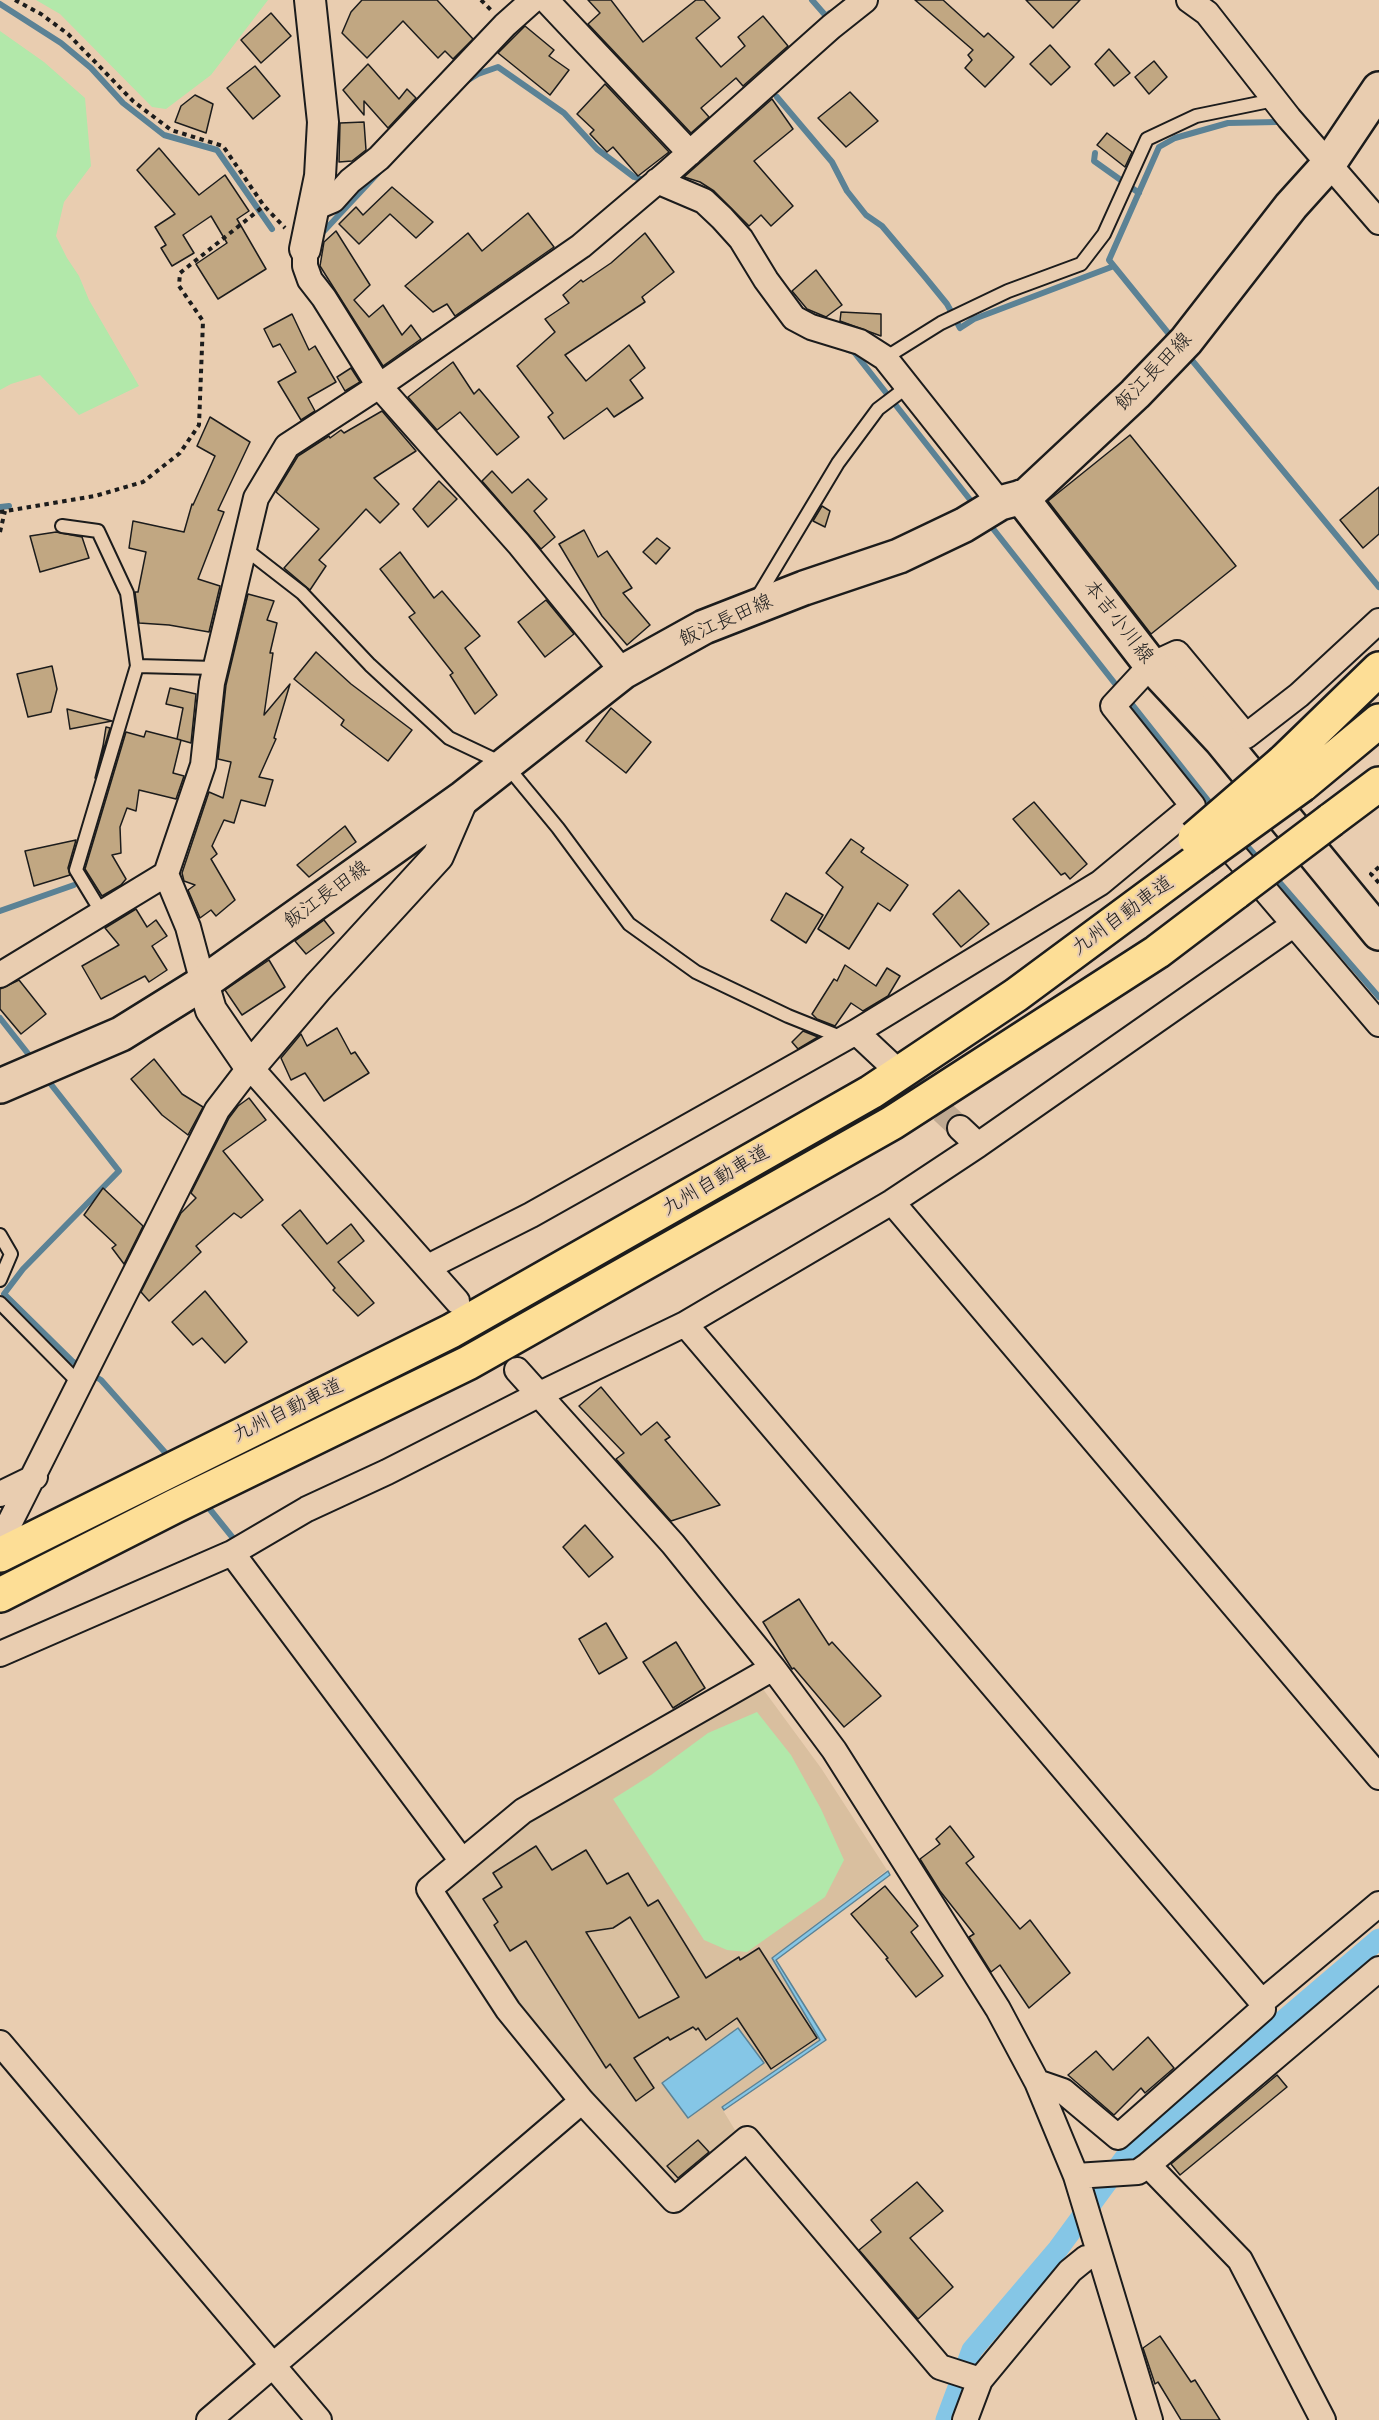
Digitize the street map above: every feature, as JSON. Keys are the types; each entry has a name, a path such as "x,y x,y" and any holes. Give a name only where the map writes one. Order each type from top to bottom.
{"highway":[{"path":"1292,773 1379,669"},
{"name":"九州自動車道","path":"2,1545 158,1475 451,1331 871,1092 1016,995 1292,773 1379,721"},
{"name":"九州自動車道","path":"0,1595 468,1363 892,1123 1157,952 1379,784"}],"main road":[{"name":"飯江長田線","path":"0,1086 121,1034 203,983 463,798 623,672 704,627 804,588 899,556 1011,500 1026,495 1135,394 1186,341 1291,206 1328,165 1379,89"},
{"name":"本吉小川線","path":"1011,500 1151,665 1221,740 1379,933"},
{"name":"本吉小川線","path":"1221,740 1251,802 1324,889 1379,942"}],"street":[{"path":"310,0 323,122 320,176 305,249 305,266 310,280 324,298 379,386 519,544 623,672"},
{"path":"314,208 333,200 350,181 379,158 505,25 533,0"},
{"path":"546,0 690,153"},
{"path":"0,975 166,874 203,765 215,668 256,498 287,446 379,386 581,246 690,153 831,27 865,0"},
{"path":"1189,0 1208,13 1274,100 1379,222"},
{"path":"657,181 704,201 722,218 741,239 766,280 794,318 811,327 860,342 885,358 907,387 1011,500"},
{"path":"1379,621 1299,695 1246,736 1177,653 1151,665 1113,706 1193,806 1379,1024"},
{"path":"2,1545 79,1383 217,1110 318,987 438,856 463,798"},
{"path":"429,1267 531,1215 850,1035 1100,883 1193,806"},
{"path":"166,874 188,927 211,1010 250,1067 457,1301"},
{"path":"0,1654 232,1553 308,1509 685,1324 892,1202 978,1145 1293,925"},
{"path":"850,1035 888,1062"},
{"path":"960,1128 978,1145"},
{"path":"892,1202 1379,1777"},
{"path":"685,1324 1262,2002 1263,2008 1118,2137 1063,2091 1037,2082"},
{"path":"517,1370 673,1544 773,1668 834,1750 998,2009 1084,2175 1150,2420"},
{"path":"0,1494 35,1477"},
{"path":"232,1553 462,1861"},
{"path":"773,1668 524,1811 429,1889 508,2010 582,2101 674,2200 747,2139 940,2367 977,2379"},
{"path":"1262,2002 1379,1904"},
{"path":"1084,2175 1138,2172 1379,1969"},
{"path":"0,2043 319,2420"},
{"path":"208,2420 582,2101"},
{"path":"1148,2165 1240,2260 1323,2420"},
{"path":"965,2420 977,2379 1070,2271 1086,2258"}],"lane":[{"path":"885,358 941,323 1008,291 1081,264 1104,234 1147,139 1196,116 1274,100"},
{"path":"750,609 838,463 878,409 907,387"},
{"path":"62,526 98,531 127,593 137,666 76,870 102,913"},
{"path":"244,548 302,593 370,665 448,738 506,765 558,828 629,924 696,972 788,1016 850,1035"},
{"path":"137,666 215,668"},
{"path":"0,1235 11,1254 0,1280"},
{"path":"0,1303 79,1383"}],"path":[{"path":"15,0 41,14 68,34 133,101 171,130 223,146 264,206 305,249"},
{"path":"0,532 3,511 95,496 143,482 180,453 199,425 203,321 179,286 180,273 264,206"},
{"path":"1379,867 1371,874 1379,883"}],"shaded area":[{"path":"760,1685 821,1768 887,1870 771,1958 820,2040 721,2107 738,2135 673,2188 515,2007 443,1888 525,1818"}],"green space":[{"path":"36,0 268,0 211,75 166,109 152,107 60,14"},
{"path":"0,31 44,62 85,98 91,166 64,202 56,236 79,276 89,300 139,386 79,415 40,375 0,390"},
{"path":"757,1712 791,1755 821,1809 844,1860 825,1897 747,1952 727,1950 704,1940 613,1799 651,1775 708,1733"}],"water":[{"path":"888,1871 890,1875 776,1960 826,2040 724,2110 722,2107 820,2040 772,1958"},
{"path":"738,2028 764,2063 688,2118 662,2083"}],"building":[{"path":"362,0 437,0 473,39 453,59 445,51 438,58 403,21 367,58 342,33 351,12"},
{"path":"588,0 611,0 643,42 696,0 704,0 720,18 696,38 721,67 745,46 738,37 763,16 788,46 743,86 736,78 701,108 709,117 691,133 588,24 600,13"},
{"path":"915,0 943,0 984,37 988,33 1014,57 985,87 965,68 972,60 968,55 973,50"},
{"path":"1026,0 1080,0 1053,28"},
{"path":"271,13 291,36 261,63 241,40"},
{"path":"525,26 554,50 549,56 569,70 550,95 498,53"},
{"path":"1050,45 1070,67 1051,85 1030,64"},
{"path":"1109,49 1130,73 1114,86 1095,64"},
{"path":"1154,61 1167,77 1149,94 1135,77"},
{"path":"368,64 399,99 407,89 416,98 388,128 364,101 364,115 343,90"},
{"path":"255,66 280,96 253,119 227,88"},
{"path":"605,84 669,152 638,176 613,147 607,152 590,134 594,130 577,114"},
{"path":"850,92 878,121 846,147 818,118"},
{"path":"195,95 213,104 206,133 175,122 181,106"},
{"path":"772,99 793,129 754,161 793,206 771,226 761,215 749,226 714,191 700,182 684,177"},
{"path":"364,122 366,150 352,161 339,162 340,123"},
{"path":"1107,133 1132,152 1125,167 1097,145"},
{"path":"159,148 199,195 225,175 249,211 237,219 266,269 218,299 196,264 227,243 211,216 183,235 194,253 172,266 161,248 166,245 155,227 175,214 137,170"},
{"path":"392,187 433,222 416,238 390,214 359,244 339,224 356,207 363,215"},
{"path":"528,213 554,247 455,316 447,304 433,312 405,286 468,233 482,251"},
{"path":"336,231 370,285 354,300 369,317 383,305 402,335 411,325 421,339 383,366 320,266 324,242"},
{"path":"645,233 674,272 642,297 645,302 565,355 586,381 629,345 645,368 630,380 643,398 614,417 607,408 564,439 548,417 553,413 517,366 555,332 545,319 569,303 563,295 581,280 583,282 611,263"},
{"path":"816,270 842,305 826,317 807,309 792,291"},
{"path":"841,312 881,314 881,336 840,321"},
{"path":"292,314 309,350 315,346 336,382 308,398 315,411 301,420 278,382 296,372 280,344 273,347 264,329"},
{"path":"453,362 474,394 479,389 519,437 497,455 460,412 437,430 408,397"},
{"path":"351,368 360,382 345,391 337,377"},
{"path":"382,411 416,451 374,478 399,504 380,523 366,509 319,560 326,566 310,590 284,568 319,529 276,492 298,456 329,436 330,438 341,430 344,433"},
{"path":"210,417 250,442 218,510 224,512 198,579 220,586 209,632 169,625 139,623 135,592 138,592 146,552 129,548 133,521 184,532 192,504 215,456 197,446"},
{"path":"1130,435 1236,566 1151,634 1048,501"},
{"path":"492,471 512,493 528,479 547,499 534,511 555,537 541,549 482,481"},
{"path":"439,481 457,499 428,527 413,509"},
{"path":"1379,487 1379,534 1363,548 1340,520"},
{"path":"822,506 830,511 825,527 813,521"},
{"path":"584,530 598,557 607,551 632,588 623,593 650,625 627,645 602,616 559,544"},
{"path":"56,532 82,537 89,558 40,572 30,536"},
{"path":"657,538 670,548 656,564 643,552"},
{"path":"400,552 434,598 442,591 480,636 465,648 497,695 475,714 450,675 453,673 409,617 415,613 380,569"},
{"path":"248,594 274,601 267,620 277,623 270,653 273,653 264,715 290,684 274,738 276,739 259,777 273,780 265,806 241,800 234,823 224,820 212,846 217,854 211,859 235,900 216,916 211,910 200,918 188,890 195,885 184,881 182,873 209,792 223,798 231,762 218,759 226,685"},
{"path":"546,600 574,634 545,657 518,622"},
{"path":"316,652 351,684 412,730 388,761 341,725 344,720 294,679"},
{"path":"52,666 57,689 51,712 28,717 17,674"},
{"path":"170,688 196,694 191,743 177,739 183,708 166,704"},
{"path":"611,708 651,742 626,773 586,741"},
{"path":"67,709 112,721 70,729"},
{"path":"106,727 110,728 95,778 103,746"},
{"path":"146,731 181,740 173,773 184,776 176,799 139,790 136,811 127,808 120,827 121,853 112,855 126,879 121,885 102,896 85,869 126,732 144,737"},
{"path":"1034,802 1087,864 1070,879 1065,873 1061,875 1013,819"},
{"path":"345,826 356,842 309,877 297,865"},
{"path":"851,839 864,848 861,852 908,885 890,911 878,903 849,949 818,929 843,887 826,873"},
{"path":"76,840 68,868 70,875 34,886 25,851"},
{"path":"959,890 989,924 961,947 933,914"},
{"path":"786,893 823,915 806,943 771,920"},
{"path":"136,909 147,927 156,920 167,936 152,946 167,970 149,982 145,976 101,999 82,966 119,945 105,928"},
{"path":"324,920 334,933 306,954 295,941"},
{"path":"269,960 285,987 242,1015 225,990"},
{"path":"845,965 876,986 887,968 900,976 888,996 863,1011 851,1003 835,1026 817,1019 812,1014 834,979 837,981"},
{"path":"19,980 46,1014 21,1034 0,1009 0,989"},
{"path":"337,1028 351,1054 355,1052 369,1073 324,1101 305,1073 291,1080 281,1058 301,1034 307,1046"},
{"path":"803,1031 818,1037 798,1049 792,1042"},
{"path":"154,1059 182,1094 203,1107 188,1135 162,1115 131,1079"},
{"path":"249,1098 266,1120 223,1151 263,1200 241,1218 234,1213 196,1246 201,1252 149,1301 141,1292 181,1213 196,1198 191,1193 229,1118 238,1106"},
{"path":"103,1188 143,1226 124,1264 112,1248 116,1245 84,1215"},
{"path":"300,1210 327,1244 351,1224 364,1241 338,1262 374,1303 358,1316 333,1290 335,1288 282,1225"},
{"path":"205,1291 247,1342 225,1363 202,1338 193,1345 172,1322"},
{"path":"601,1387 641,1435 657,1422 670,1437 665,1440 720,1505 671,1521 616,1459 624,1453 579,1406"},
{"path":"585,1525 613,1557 589,1577 563,1547"},
{"path":"799,1599 829,1645 832,1642 881,1696 844,1727 794,1668 792,1669 763,1622"},
{"path":"606,1623 627,1658 599,1674 579,1639"},
{"path":"676,1642 705,1688 673,1708 643,1662"},
{"path":"950,1826 974,1857 966,1863 1020,1929 1030,1920 1070,1973 1029,2008 1000,1965 991,1972 969,1937 974,1934 940,1891 920,1859 940,1844 936,1839"},
{"path":"536,1846 552,1870 586,1850 607,1884 628,1873 648,1906 658,1900 706,1978 739,1957 740,1960 759,1948 817,2038 771,2069 737,2018 706,2040 698,2028 696,2030 693,2027 670,2040 668,2037 634,2058 654,2088 636,2101 610,2064 606,2068 526,1941 510,1951 494,1925 498,1922 483,1899 502,1887 493,1873","holes":["630,1917 679,1997 639,2018 586,1932 613,1928"]},
{"path":"885,1886 918,1926 911,1932 943,1976 916,1997 886,1959 888,1958 851,1914"},
{"path":"1148,2037 1174,2068 1145,2093 1141,2088 1114,2115 1068,2075 1096,2051 1113,2070"},
{"path":"1277,2075 1287,2087 1180,2175 1171,2164"},
{"path":"698,2140 709,2152 678,2178 667,2166"},
{"path":"917,2182 943,2211 910,2238 953,2287 918,2319 859,2250 881,2232 871,2220"},
{"path":"1160,2336 1191,2382 1195,2380 1220,2420 1181,2420 1158,2382 1155,2384 1143,2348"}],"waterway":[{"path":"812,0 826,16 830,13"},
{"path":"0,4 61,43 91,68 123,103 164,135 217,150 272,229"},
{"path":"465,82 478,74 498,67 564,113 597,149 634,177 647,181"},
{"path":"777,97 832,162 847,191 866,215 882,226 947,304 960,328 974,319 1114,266"},
{"path":"1173,339 1109,260 1159,147 1175,138 1228,123 1277,122"},
{"path":"1095,153 1094,161 1139,193"},
{"path":"324,231 379,172"},
{"path":"848,350 854,352 975,506"},
{"path":"1186,353 1379,587"},
{"path":"0,507 9,506"},
{"path":"987,521 1120,690"},
{"path":"1127,698 1214,808"},
{"path":"1242,840 1261,862"},
{"path":"1274,876 1379,997"},
{"path":"0,911 74,885"},
{"path":"0,1018 33,1060"},
{"path":"46,1078 119,1171 23,1269 4,1294 72,1361 83,1368"},
{"path":"91,1374 101,1380 170,1458"},
{"path":"204,1502 237,1543"},
{"path":"946,2420 972,2350 1058,2249 1130,2151 1379,1939"}],"tunnel":[{"path":"889,1062 960,1128"}]}
